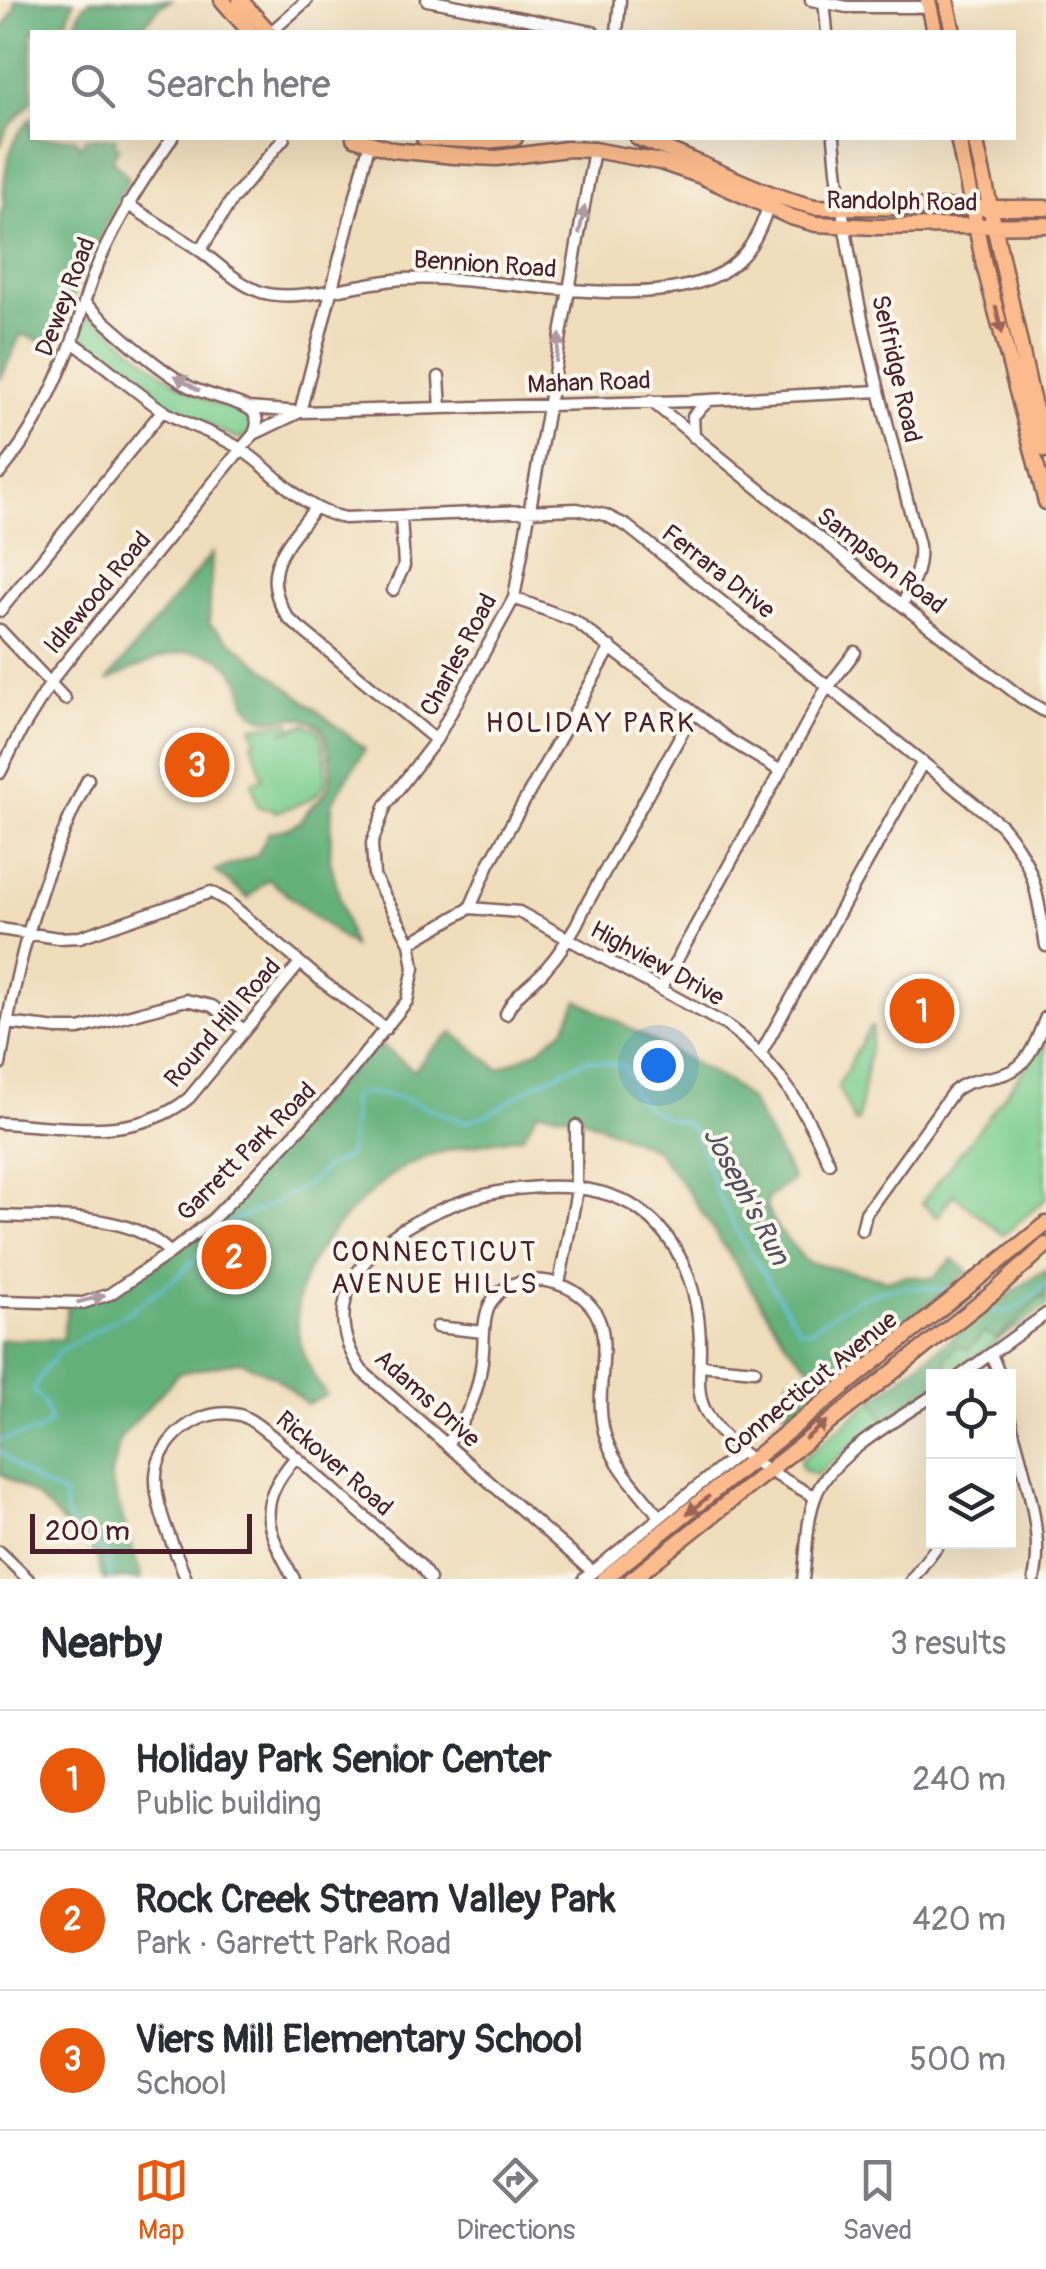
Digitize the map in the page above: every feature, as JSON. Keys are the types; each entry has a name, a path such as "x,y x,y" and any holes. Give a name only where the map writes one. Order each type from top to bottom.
{"main road":[{"path":"222,0 248,30"},
{"path":"240,0 268,30"},
{"path":"946,0 953,30"},
{"path":"929,4 935,30"},
{"name":"Randolph Road","path":"358,140 408,152 496,158 568,149 594,150 660,162 816,224 1046,225"},
{"path":"465,140 495,140"},
{"name":"Randolph Road","path":"644,140 694,158 788,201 815,207 1046,208"},
{"path":"958,140 976,226 1046,502"},
{"path":"975,140 1046,450"},
{"path":"966,1288 1046,1210"},
{"name":"Connecticut Avenue","path":"594,1577 755,1459 1046,1224"},
{"name":"Connecticut Avenue","path":"632,1579 994,1292 1046,1246"}],"street":[{"path":"272,30 306,0"},
{"path":"428,0 583,30"},
{"path":"617,30 620,0"},
{"path":"811,0 929,4"},
{"path":"824,2 827,30"},
{"name":"Dewey Road","path":"0,473 30,433 50,396 98,264 127,204 171,140"},
{"path":"200,250 231,201 282,140"},
{"name":"Selfridge Road","path":"834,140 843,226 879,391 919,545 916,580 902,604"},
{"path":"300,412 369,145"},
{"name":"Charles Road","path":"386,1029 401,1012 414,968 410,943 374,876 372,843 386,805 436,740 514,598 594,150"},
{"name":"Bennion Road","path":"127,204 260,292 290,294 401,279 442,278 567,290 675,289 706,281 734,264 760,235 768,208"},
{"name":"Mahan Road","path":"84,303 188,386 212,398 248,408 337,413 879,391"},
{"path":"72,342 163,410 242,449"},
{"path":"439,377 441,408"},
{"path":"694,438 693,416 709,400"},
{"name":"Sampson Road","path":"651,401 902,604 1022,698 1046,712"},
{"path":"248,408 256,415 254,434"},
{"path":"0,611 163,410"},
{"name":"Mahan Road","path":"242,449 254,434 300,412"},
{"name":"Ferrara Drive","path":"242,449 315,508 345,518 578,509 605,515 627,526 1001,825 1037,871 1046,946"},
{"name":"Idlewood Road","path":"0,773 49,685 242,449"},
{"path":"315,508 280,554 273,587 278,603 289,619 436,740"},
{"path":"393,590 404,566 400,516"},
{"path":"514,598 576,621 693,713 753,756 780,770"},
{"path":"0,630 65,699"},
{"path":"410,943 470,908 499,846 611,647"},
{"path":"661,989 828,685 855,652"},
{"path":"506,1014 512,1001 570,939 693,713"},
{"path":"761,1054 923,762"},
{"path":"0,1065 26,932 66,822 88,779"},
{"path":"0,929 58,938 80,937 211,892 386,1029"},
{"name":"Highview Drive","path":"470,908 519,912 726,1024 761,1054 794,1093 829,1163"},
{"name":"Round Hill Road","path":"0,1123 125,1128 166,1114 189,1098 300,964"},
{"path":"7,1023 79,1029 186,1000 212,1006 244,1030"},
{"path":"862,1230 866,1213 953,1092 973,1079 1010,1072 1019,1066 1046,1017"},
{"name":"Garrett Park Road","path":"0,1216 132,1226 157,1239 170,1253 212,1220 257,1174 336,1090 386,1029"},
{"path":"559,1284 576,1186 576,1126"},
{"name":"Adams Drive","path":"594,1577 362,1371 346,1344 341,1314 349,1284 388,1242 447,1207 507,1188 576,1186 605,1192 637,1208 673,1242 692,1282 697,1304 699,1390 704,1408 740,1452 814,1498"},
{"path":"0,1301 83,1303 110,1294 170,1253"},
{"path":"448,1444 467,1419 475,1398 489,1305 508,1285 526,1280 559,1284 591,1305 600,1320 599,1396 605,1438 620,1468 658,1516"},
{"path":"970,1369 1046,1314"},
{"path":"437,1327 484,1332"},
{"path":"992,1354 997,1369"},
{"path":"700,1365 755,1370"},
{"path":"803,1579 814,1498 830,1473 926,1401"},
{"name":"Rickover Road","path":"186,1579 156,1488 156,1474 164,1449 179,1432 200,1418 234,1414 246,1417 296,1457 420,1564 430,1579"},
{"path":"594,1577 658,1516 740,1452"},
{"path":"294,1579 273,1540 266,1515 277,1479 296,1457"},
{"path":"1016,1468 1038,1545 1034,1579"},
{"path":"912,1579 935,1549"},
{"path":"0,1552 28,1579"}],"green space":[{"path":"15,0 74,0 64,30 30,30 30,103 7,129 0,147 0,34 15,8"},
{"path":"90,0 171,0 140,30 73,30"},
{"path":"30,120 30,140 76,140 80,147 85,140 115,140 119,147 112,160 129,178 80,278 55,346 21,334 0,380 0,213 12,148"},
{"path":"93,316 179,384 244,413 254,429 240,439 181,415 80,337 82,323"},
{"path":"212,553 209,624 365,749 332,803 330,860 352,946 268,879 248,898 215,871 257,855 269,832 301,821 321,798 331,773 322,727 300,718 266,719 255,714 246,702 239,680 226,664 211,655 176,654 107,681"},
{"path":"290,722 292,728 281,733 305,724 319,730 326,777 317,794 275,812 258,806 252,782 263,779 252,742 256,740 252,727"},
{"path":"578,1000 728,1082 750,1100 793,1180 768,1198 766,1207 777,1228 807,1262 888,1280 907,1276 933,1278 953,1259 969,1272 785,1415 790,1379 812,1377 811,1367 788,1345 688,1191 655,1149 580,1117 538,1111 523,1136 446,1151 397,1171 356,1206 318,1250 299,1295 297,1319 310,1369 326,1395 307,1404 275,1377 241,1361 179,1373 120,1438 110,1478 142,1579 103,1579 97,1557 38,1498 0,1473 0,1340 62,1339 68,1304 110,1294 211,1220 371,1047 384,1047 414,1071 429,1052 453,1033 499,1069 538,1050 564,1029"},
{"path":"870,1027 873,1028 855,1123 838,1086"},
{"path":"1046,1034 1046,1199 1003,1235 953,1194 937,1217 922,1203"},
{"path":"1046,1269 1046,1294 997,1339 984,1332 969,1350 958,1345 945,1359 948,1369 926,1369 926,1391 885,1421 873,1400 996,1303"},
{"path":"1046,1294 1046,1306 957,1369 948,1369 945,1359 958,1345 984,1331 998,1339"},
{"path":"873,1400 885,1421 816,1475 803,1470 800,1461"}],"waterway":[{"name":"Joseph's Run","path":"0,1440 38,1432 50,1422 44,1403 33,1391 60,1351 130,1311 178,1276 232,1221 266,1208 308,1184 327,1166 348,1157 351,1100 361,1092 398,1097 465,1122 489,1114 536,1084 588,1059 623,1066 633,1081 632,1091 644,1106 685,1123 696,1132 716,1189 737,1232 799,1329 810,1330 843,1307 879,1291 911,1287 947,1290"},
{"name":"Joseph's Run","path":"989,1310 1013,1309 1046,1285"},
{"path":"0,1451 29,1477 64,1495 70,1524 105,1551 111,1579"}],"place":[{"name":"Viers Mill Elementary School","path":"197,765"},
{"name":"Holiday Park Senior Center","path":"922,1011"},
{"name":"Rock Creek Stream Valley Park","path":"234,1257"}],"district":[{"name":"HOLIDAY PARK","path":"591,723"},
{"name":"CONNECTICUT AVENUE HILLS","path":"435,1268"}]}
